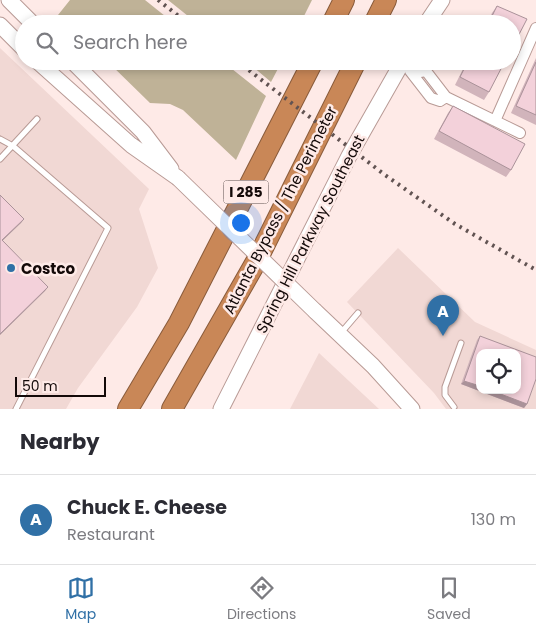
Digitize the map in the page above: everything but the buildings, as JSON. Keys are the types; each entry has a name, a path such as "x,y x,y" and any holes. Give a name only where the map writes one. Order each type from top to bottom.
{"highway":[{"path":"336,15 344,0"},
{"path":"378,15 386,0"},
{"name":"I 285","path":"128,409 179,323 308,70"},
{"name":"Atlanta Bypass / The Perimeter","path":"172,409 257,260 352,70"}],"main road":[{"path":"0,6 8,0 24,15"},
{"path":"432,15 442,0"},
{"path":"0,25 15,40"},
{"path":"47,70 131,145 178,178"},
{"path":"81,70 143,132 178,178 340,334 412,409"},
{"name":"Spring Hill Parkway Southeast","path":"221,409 349,156 403,70"}],"street":[{"path":"521,62 536,28"},
{"path":"426,70 446,97 520,133"},
{"path":"495,121 517,70"}],"lane":[{"path":"0,159 37,119"},
{"path":"0,139 12,146 108,228 16,409"},
{"path":"340,334 358,314"},
{"path":"454,407 445,395 445,387 461,343"}],"shaded area":[{"path":"70,0 145,0 164,15 58,15"},
{"path":"168,0 312,0 304,15 187,15"},
{"path":"0,48 15,62 15,70 23,70 149,189 139,209 158,268 137,307 78,388 66,409 0,409"},
{"path":"116,70 233,70 266,96 236,160 183,110 170,104 150,103"},
{"path":"257,70 277,70 271,82"},
{"path":"398,248 475,322 536,350 536,409 446,409 434,393 347,302"},
{"path":"319,353 379,409 290,409"}],"railway":[{"path":"158,0 177,15"},
{"path":"249,70 385,175 455,224 536,270"}],"place":[{"name":"Costco","path":"11,268"},
{"name":"Chuck E. Cheese","path":"443,336"}]}
